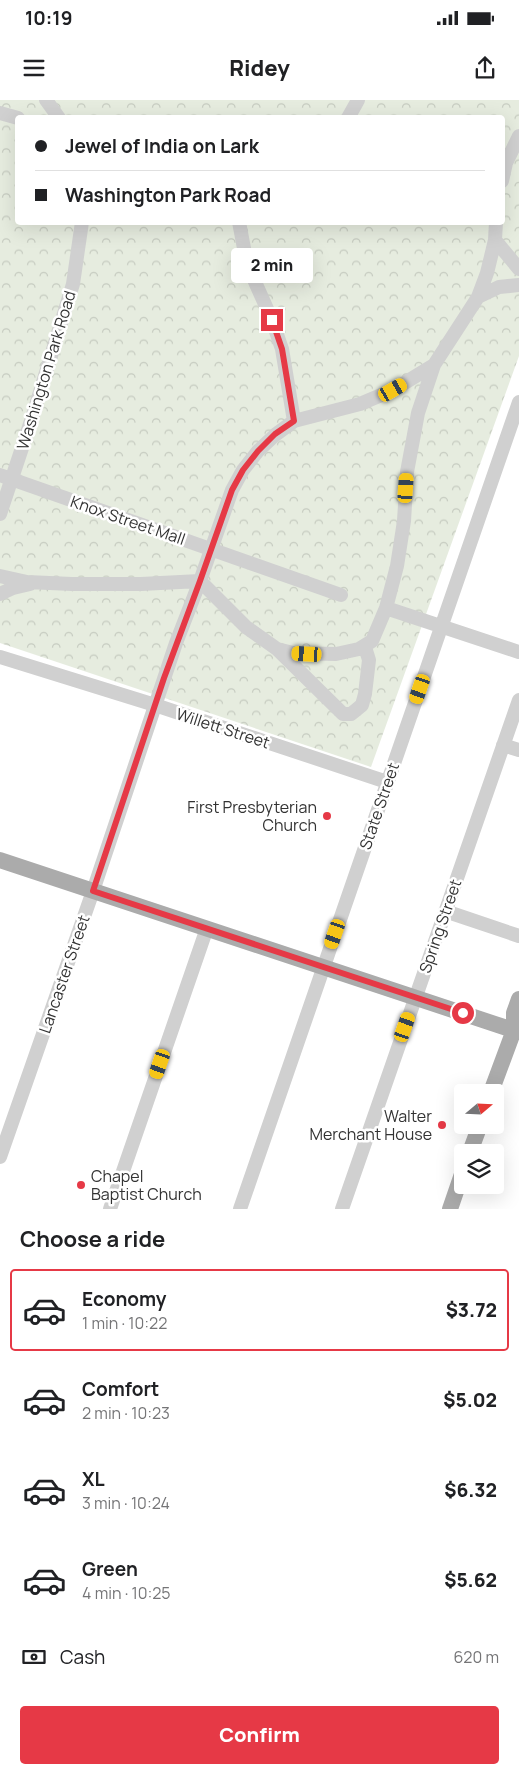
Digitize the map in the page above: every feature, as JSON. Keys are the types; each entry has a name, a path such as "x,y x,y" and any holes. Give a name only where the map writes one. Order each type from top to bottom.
{"main road":[{"path":"0,860 415,997 517,1028"},
{"path":"494,1084 517,1028 514,1013 519,999"},
{"path":"450,1209 455,1194"}],"street":[{"path":"46,100 57,115"},
{"path":"350,115 358,100"},
{"path":"0,113 15,117"},
{"path":"505,168 519,136"},
{"name":"Washington Park Road","path":"0,514 6,477 73,284 82,225"},
{"path":"240,225 248,264 282,349 294,421"},
{"path":"277,649 293,653 350,652 365,647 372,641 386,608 397,566 404,521 407,472 418,413 434,365 478,296 487,273 495,240 496,225"},
{"path":"495,240 519,268"},
{"path":"478,296 499,287 519,285"},
{"path":"155,705 232,490 243,470 275,434 294,421 360,404 393,390 434,365"},
{"name":"State Street","path":"240,1209 519,402"},
{"name":"Knox Street Mall","path":"6,477 341,595"},
{"path":"0,576 27,582 141,584 200,581 246,627 277,649 344,714 351,714 362,705 369,660 365,647"},
{"path":"0,594 13,588 39,582"},
{"path":"386,608 519,652"},
{"name":"Willett Street","path":"0,657 155,705 388,782"},
{"name":"Spring Street","path":"342,1209 415,997 450,912 519,700"},
{"name":"Lancaster Street","path":"0,1157 93,891 155,705"},
{"path":"503,745 519,750"},
{"path":"450,912 519,936"},
{"path":"110,1209 207,928"}],"green space":[{"path":"0,100 519,100 519,356 371,767 0,643"}],"place":[{"name":"First Presbyterian Church","path":"327,816"},
{"name":"Walter Merchant House","path":"442,1125"},
{"name":"Chapel Baptist Church","path":"81,1185"}],"route":[{"path":"272,320 282,349 294,421 275,434 258,451 243,470 232,490 176,643 93,891 463,1013"}]}
